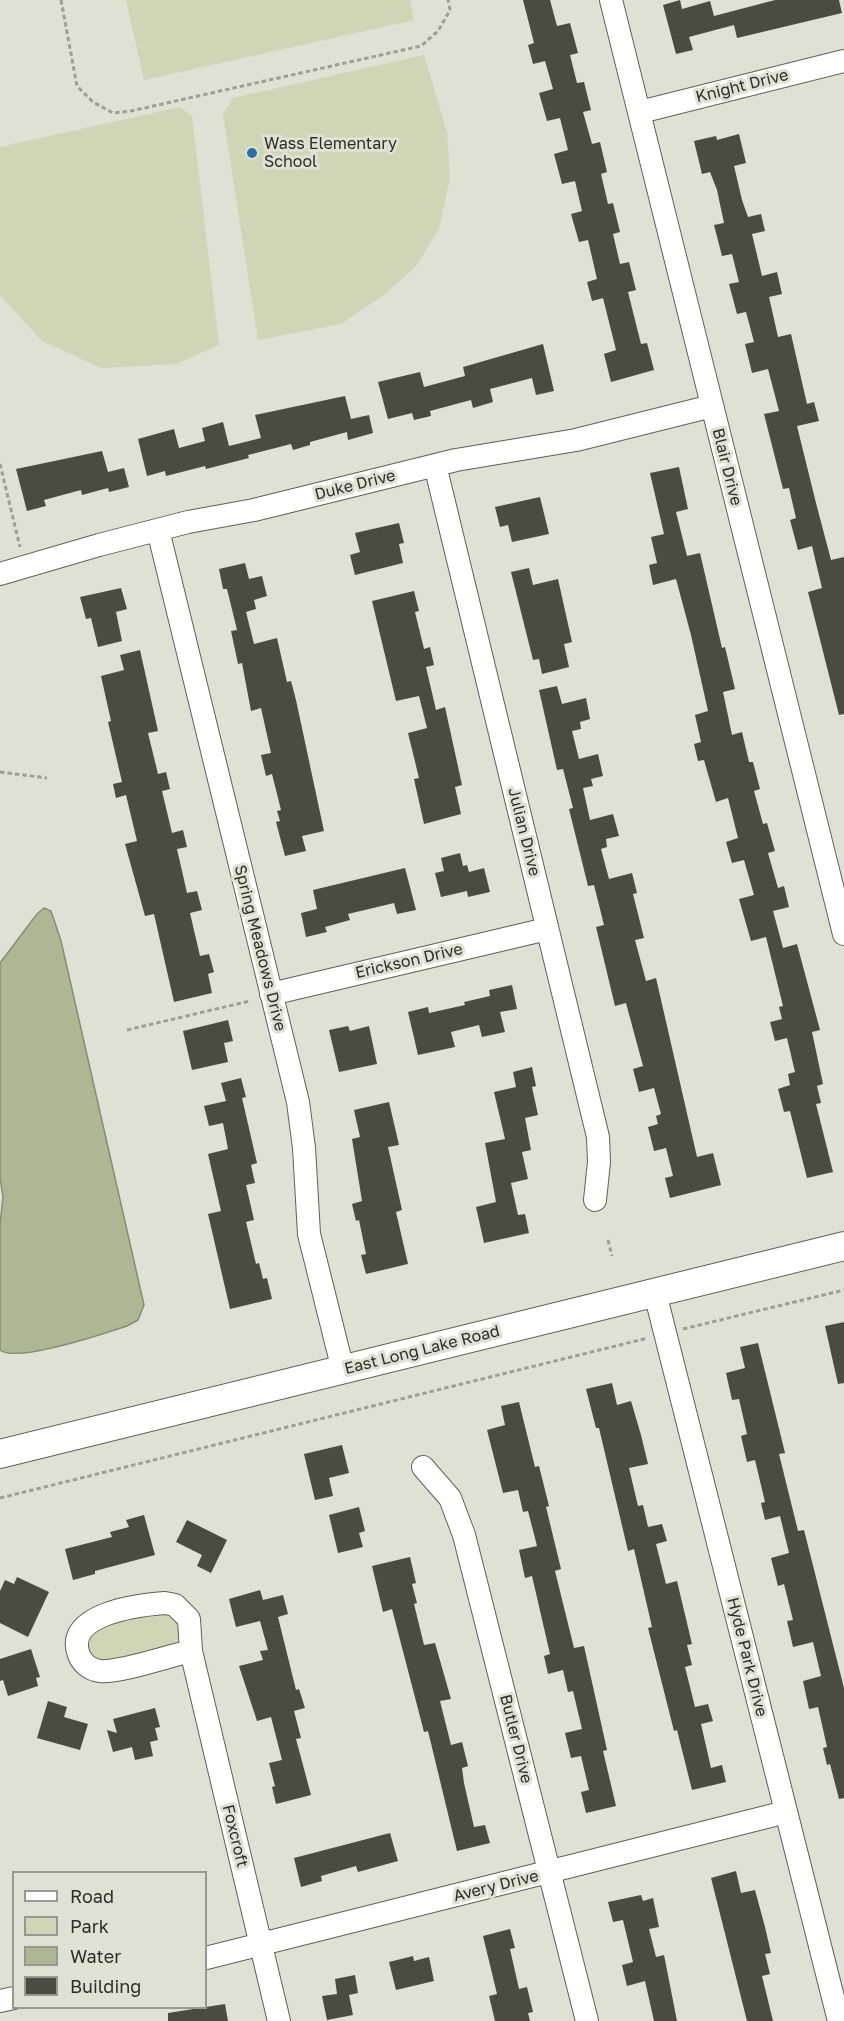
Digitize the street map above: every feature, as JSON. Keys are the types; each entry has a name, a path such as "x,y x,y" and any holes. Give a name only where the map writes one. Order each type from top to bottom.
{"main road":[{"name":"East Long Lake Road","path":"0,1455 844,1246"}],"street":[{"name":"Blair Drive","path":"612,0 844,934"},
{"name":"Knight Drive","path":"640,112 844,61"},
{"name":"Duke Drive","path":"0,574 158,530 254,510 435,465 576,440 712,406"},
{"name":"Julian Drive","path":"435,465 598,1137 596,1200"},
{"name":"Spring Meadows Drive","path":"158,530 260,997 300,1113 309,1234 343,1370"},
{"name":"Erickson Drive","path":"260,997 547,929"},
{"name":"Hyde Park Drive","path":"655,1293 839,2021"},
{"name":"Butler Drive","path":"423,1467 450,1498 464,1534 587,2021"},
{"name":"Foxcroft","path":"190,1651 98,1671 90,1668 80,1658 77,1639 86,1623 97,1617 165,1603 175,1605 189,1619 190,1651 279,2021"},
{"name":"Avery Drive","path":"207,1959 786,1812"}],"path":[{"path":"61,0 77,86 93,102 113,113 131,111 421,46 438,31 450,10 448,0"},
{"path":"0,465 20,547"},
{"path":"0,772 47,778"},
{"path":"127,1030 260,997"},
{"path":"608,1240 612,1256"},
{"path":"683,1330 844,1290"},
{"path":"0,1498 647,1338"}],"green space":[{"path":"126,0 410,0 414,20 144,80"},
{"path":"424,55 447,132 450,178 439,228 417,265 384,295 341,324 258,340 223,114 233,98"},
{"path":"180,107 192,116 219,345 176,364 101,368 42,341 0,295 0,147"},
{"path":"161,1610 178,1618 180,1638 174,1646 110,1662 91,1658 85,1641 93,1627"}],"water":[{"path":"44,908 51,911 61,941 144,1305 138,1320 127,1326 62,1346 24,1353 9,1353 0,1350 0,1224 3,1197 0,1178 0,963"}],"building":[{"path":"523,0 550,0 557,26 570,23 578,53 570,55 577,83 584,82 591,110 583,112 592,144 600,142 607,172 601,174 608,204 613,203 620,232 613,234 620,264 629,262 636,290 628,292 641,344 647,343 654,370 611,382 604,354 616,350 603,298 592,301 587,282 597,279 588,240 579,242 571,214 582,211 575,181 562,184 554,154 568,150 560,118 547,121 539,93 553,89 545,61 533,64 528,45 534,43"},
{"path":"680,0 682,9 710,1 714,16 775,0 839,0 842,13 737,38 734,25 689,37 693,50 676,54 663,5"},
{"path":"739,134 746,163 734,166 742,200 748,217 761,214 765,231 752,234 762,276 777,272 782,294 769,297 778,337 791,334 807,404 814,402 819,421 797,426 816,503 831,560 844,557 844,714 839,715 808,592 822,588 812,546 798,550 790,520 796,518 789,488 783,489 764,414 779,411 768,369 752,373 745,344 754,342 746,312 737,314 729,284 739,282 732,254 722,256 714,225 724,223 717,190 710,172 702,174 694,141 716,136 717,140"},
{"path":"543,344 554,391 536,395 532,378 490,389 493,402 473,408 471,400 430,411 431,416 414,420 412,413 388,419 378,382 420,372 424,387 465,376 463,367"},
{"path":"345,396 351,419 369,415 373,433 348,440 347,432 310,442 310,445 293,450 291,444 206,469 205,466 166,476 165,471 147,476 138,439 174,429 179,448 205,441 202,428 223,422 229,446 261,438 255,415"},
{"path":"102,451 108,472 124,468 129,487 109,492 108,488 82,495 81,490 44,500 46,506 27,511 16,469"},
{"path":"679,467 688,509 676,512 687,556 700,553 722,648 725,647 735,689 723,692 732,735 742,732 749,762 753,762 760,789 754,791 763,824 767,823 775,851 768,853 778,888 784,886 789,907 773,911 783,948 797,944 820,1030 812,1032 823,1084 817,1086 821,1103 816,1104 833,1172 807,1178 790,1111 784,1112 778,1089 790,1085 788,1074 795,1072 787,1038 775,1041 770,1022 782,1019 779,1007 783,1006 766,937 751,941 739,899 754,895 744,860 732,863 726,842 738,838 728,798 716,802 704,760 698,761 694,744 701,742 695,715 708,711 691,635 676,579 653,585 649,565 657,563 651,537 664,534 650,473"},
{"path":"540,497 549,534 512,542 508,525 500,527 495,507"},
{"path":"399,523 404,543 399,544 403,563 355,575 350,555 360,552 355,533"},
{"path":"245,563 249,579 262,576 267,596 254,600 256,609 246,612 254,644 277,638 287,682 291,681 296,700 324,831 302,836 306,851 285,856 276,822 280,821 277,811 281,810 272,774 266,776 261,755 271,753 261,708 251,711 242,663 238,664 231,631 237,630 227,589 223,589 219,569"},
{"path":"529,568 533,585 558,579 572,642 564,644 569,667 542,674 539,659 533,660 511,572"},
{"path":"121,588 127,609 116,612 122,641 98,647 91,618 86,619 80,597"},
{"path":"414,591 419,611 415,612 424,649 430,647 434,665 426,667 436,710 445,707 462,785 455,787 461,814 424,824 414,779 419,778 408,733 427,728 419,696 396,701 372,601"},
{"path":"140,650 158,731 148,733 158,774 166,772 170,789 162,791 172,833 183,830 187,847 177,849 187,893 197,891 202,910 190,913 200,956 209,954 214,972 208,974 212,993 174,1002 154,914 145,916 125,844 137,841 126,795 116,798 113,784 122,782 108,722 111,721 101,676 124,670 120,655"},
{"path":"557,686 562,704 586,698 590,719 580,722 581,729 572,731 579,759 598,754 603,776 591,779 593,786 583,788 590,820 613,814 619,836 606,839 607,847 601,849 609,879 632,873 637,893 633,894 644,938 635,940 646,981 656,978 697,1157 713,1153 721,1185 670,1198 665,1178 673,1176 666,1148 654,1151 648,1127 658,1124 656,1116 661,1114 654,1088 639,1092 633,1069 643,1066 626,1003 615,1006 596,927 604,925 594,885 588,886 569,809 573,808 563,769 557,770 539,690"},
{"path":"460,853 463,866 467,865 469,872 484,868 490,892 468,897 467,891 441,897 435,873 444,871 441,858"},
{"path":"405,868 416,910 397,914 394,903 348,914 350,920 325,927 327,932 306,937 301,913 317,909 313,890"},
{"path":"512,985 517,1009 500,1012 505,1032 482,1037 479,1025 451,1032 455,1047 418,1055 408,1012 428,1007 429,1013 465,1005 464,1002 490,996 489,990"},
{"path":"228,1020 233,1041 224,1043 228,1062 192,1070 183,1031"},
{"path":"348,1026 350,1031 369,1026 377,1064 339,1072 329,1030"},
{"path":"532,1067 536,1086 532,1087 538,1115 525,1118 531,1150 522,1152 528,1179 511,1183 518,1215 525,1214 529,1233 484,1243 476,1207 496,1202 485,1143 505,1139 494,1092 516,1087 513,1072"},
{"path":"241,1078 246,1097 242,1098 257,1163 251,1165 255,1183 246,1185 254,1220 246,1222 256,1264 259,1263 263,1279 267,1278 272,1299 230,1309 208,1214 221,1211 208,1154 228,1149 223,1123 209,1126 204,1106 226,1101 221,1083"},
{"path":"389,1102 399,1145 388,1147 402,1210 396,1212 408,1264 366,1274 361,1255 366,1254 359,1220 356,1221 352,1204 362,1201 352,1139 360,1137 354,1110"},
{"path":"844,1322 844,1383 838,1384 825,1326"},
{"path":"758,1343 785,1453 779,1454 798,1531 804,1530 844,1688 844,1798 839,1799 830,1764 827,1765 823,1748 827,1747 818,1707 809,1709 803,1681 821,1676 813,1642 793,1647 787,1621 793,1620 784,1584 778,1586 771,1558 789,1553 780,1516 765,1520 761,1503 765,1502 755,1460 747,1462 741,1436 747,1434 739,1399 732,1400 726,1373 745,1368 740,1347"},
{"path":"612,1383 617,1405 631,1401 641,1435 648,1464 629,1468 638,1506 643,1505 648,1527 662,1524 667,1541 656,1544 666,1584 677,1581 692,1644 687,1645 692,1665 685,1667 695,1707 708,1704 713,1721 701,1724 711,1768 722,1765 726,1782 692,1790 677,1730 674,1731 648,1628 652,1627 634,1549 628,1551 599,1428 596,1428 586,1389"},
{"path":"519,1402 535,1467 539,1466 549,1506 546,1507 561,1569 555,1571 574,1648 584,1646 607,1750 603,1751 616,1806 586,1813 581,1792 589,1790 581,1756 571,1758 565,1733 582,1729 573,1691 568,1692 563,1670 548,1674 544,1656 550,1654 532,1576 525,1578 519,1550 537,1546 528,1511 523,1512 518,1490 503,1493 487,1430 505,1425 501,1406"},
{"path":"342,1445 349,1473 329,1478 333,1496 315,1500 304,1454"},
{"path":"359,1507 365,1531 359,1533 363,1547 338,1553 329,1515"},
{"path":"144,1515 155,1555 95,1571 95,1574 73,1580 65,1549 112,1537 110,1532 129,1527 126,1520"},
{"path":"187,1520 227,1540 211,1573 197,1566 202,1555 176,1542"},
{"path":"410,1557 416,1583 412,1584 417,1603 414,1604 424,1645 435,1643 451,1699 440,1701 451,1745 462,1742 468,1766 462,1768 464,1783 474,1827 485,1825 490,1843 457,1851 428,1731 424,1732 392,1609 383,1612 372,1566"},
{"path":"17,1577 49,1592 28,1637 0,1623 0,1591 5,1580 14,1584"},
{"path":"260,1590 263,1600 283,1595 288,1614 278,1617 296,1690 299,1689 305,1708 294,1711 301,1738 296,1739 311,1795 276,1804 272,1787 275,1786 269,1763 282,1760 271,1717 257,1721 239,1666 263,1660 260,1651 268,1650 260,1621 236,1627 229,1599"},
{"path":"31,1649 40,1677 36,1678 38,1686 8,1696 3,1680 0,1681 0,1659"},
{"path":"48,1701 67,1707 64,1717 88,1724 80,1750 37,1738"},
{"path":"155,1708 160,1727 155,1728 158,1740 150,1742 153,1756 135,1760 132,1747 113,1752 107,1730 117,1733 113,1719"},
{"path":"390,1833 398,1861 358,1872 356,1866 321,1876 322,1881 301,1887 294,1858"},
{"path":"736,1871 741,1893 755,1890 765,1927 771,1953 765,1954 770,1974 762,1976 773,2021 747,2021 711,1878"},
{"path":"641,1895 643,1901 653,1898 659,1927 649,1929 656,1957 664,1955 677,2021 654,2021 645,1981 627,1986 622,1965 633,1962 623,1920 613,1922 608,1902"},
{"path":"510,1929 515,1948 510,1949 519,1989 527,1987 533,2012 528,2013 530,2021 495,2021 489,1996 497,1994 483,1936"},
{"path":"413,1956 414,1961 429,1957 434,1981 396,1990 389,1962"},
{"path":"355,1975 358,1993 349,1995 353,2015 327,2020 322,1996 337,1994 335,1979"},
{"path":"225,2004 228,2021 168,2021 168,2013 207,2009 207,2007"}],"place":[{"name":"Wass Elementary School","path":"252,153"}]}
